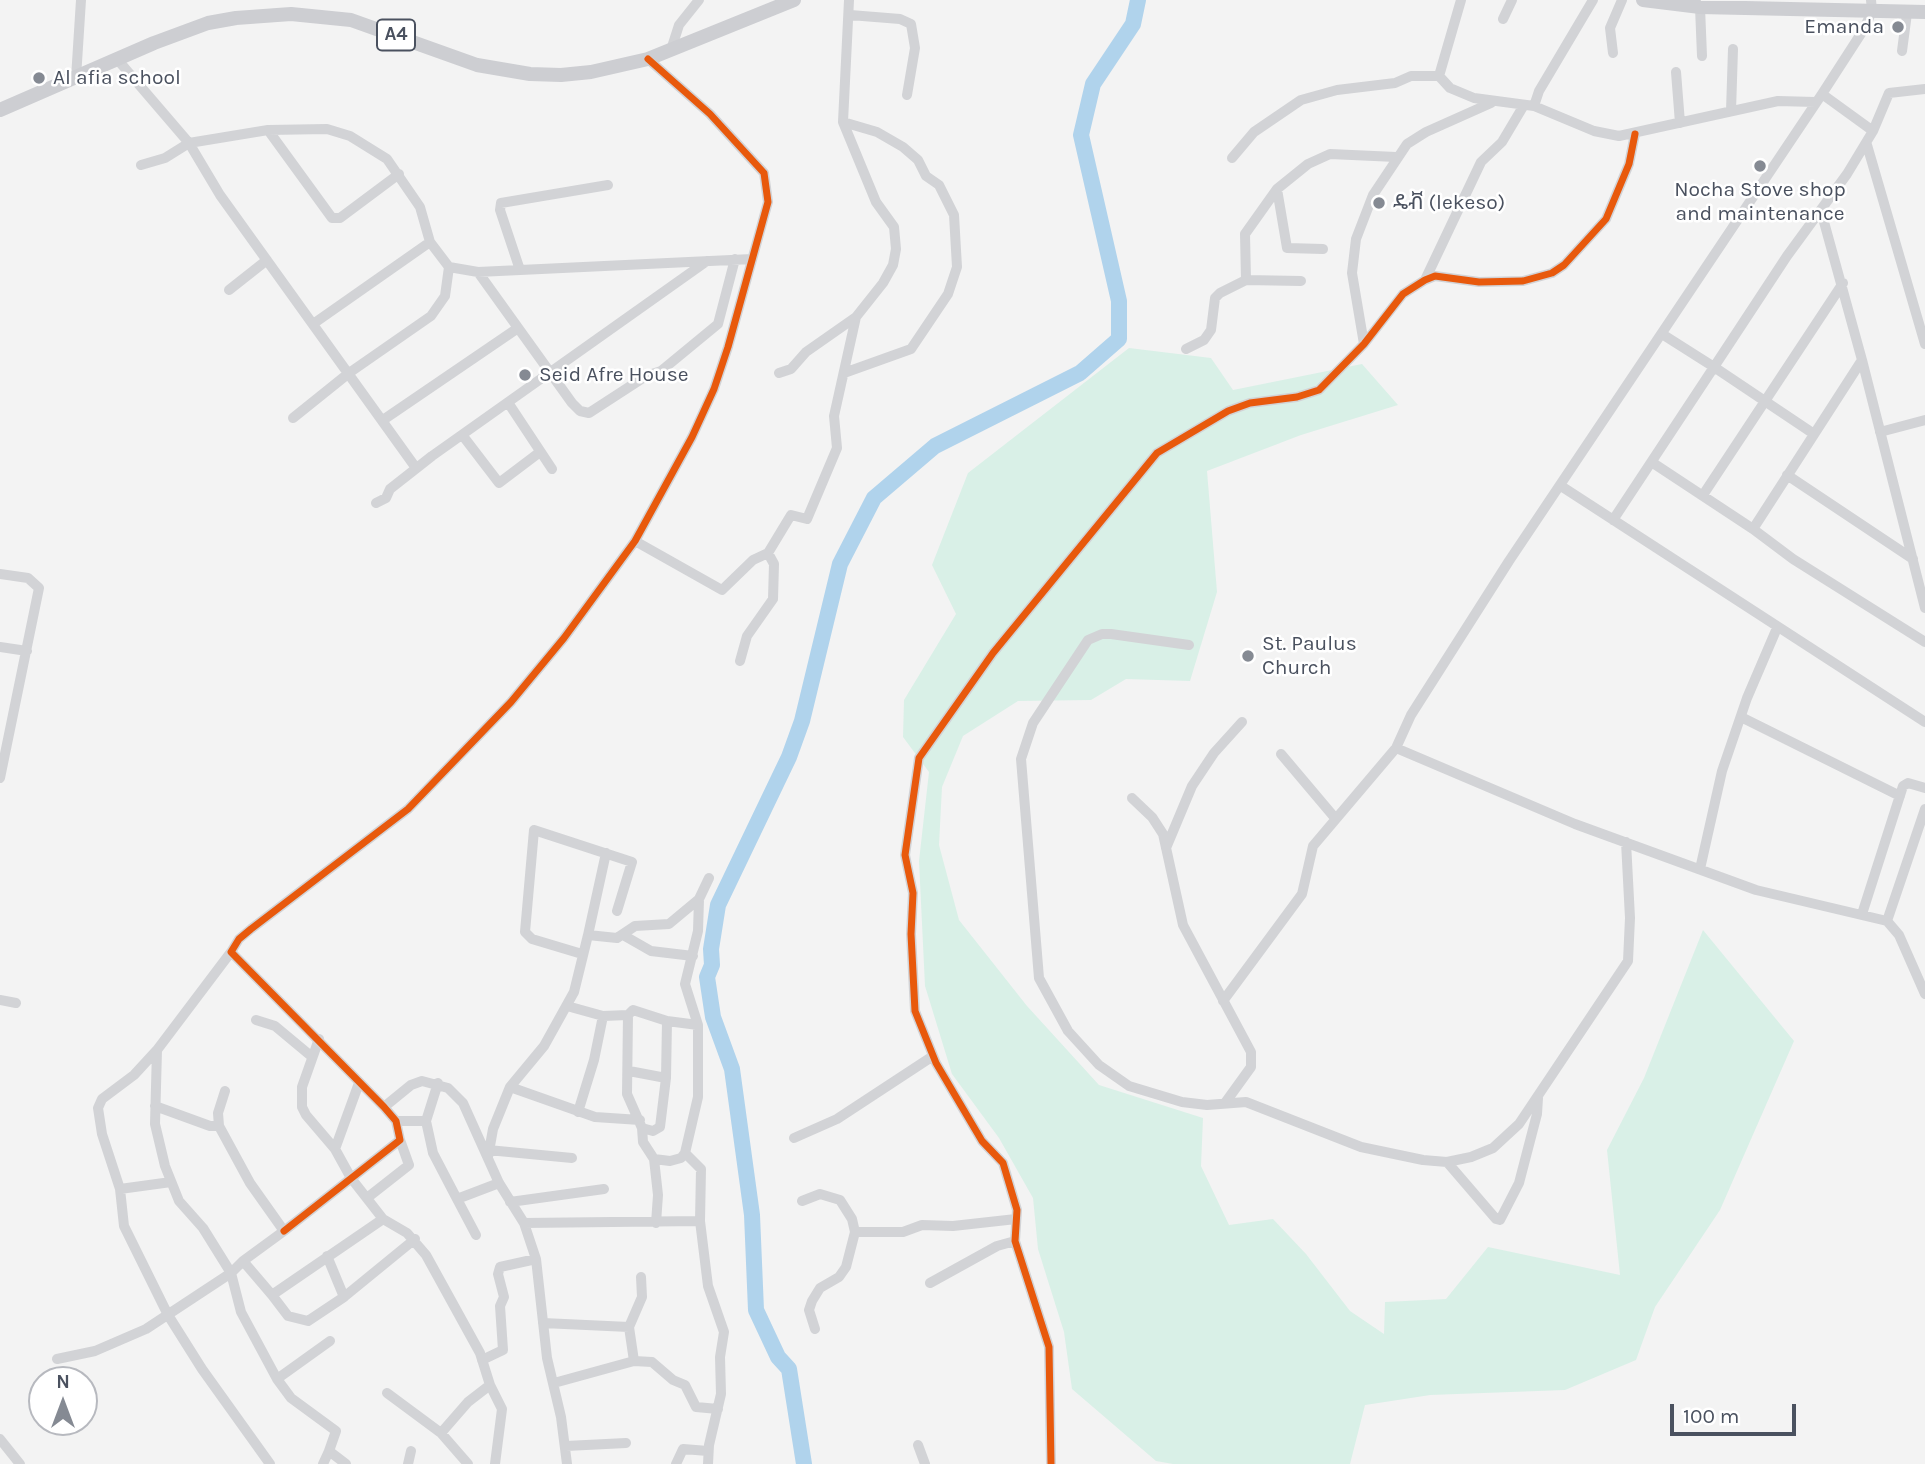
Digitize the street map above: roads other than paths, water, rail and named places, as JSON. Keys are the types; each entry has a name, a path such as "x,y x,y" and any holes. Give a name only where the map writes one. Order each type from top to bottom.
{"main road":[{"name":"A4","path":"0,110 208,23 236,18 291,13 351,20 450,57 530,74 591,72 648,59 794,0"},
{"path":"1645,0 1700,7 1871,6 1907,13 1925,12"}],"street":[{"path":"75,78 81,0"},
{"path":"671,50 679,25 699,0"},
{"path":"779,373 791,369 806,352 856,317 883,283 893,265 897,237 890,220 876,202 844,122 849,0"},
{"path":"1439,76 1461,0"},
{"path":"1503,19 1512,0"},
{"path":"1425,280 1481,162 1502,142 1539,91 1592,0"},
{"path":"1613,53 1609,28 1622,0"},
{"path":"1223,1001 1302,894 1313,846 1396,748 1432,682 1818,98 1871,6"},
{"path":"1700,7 1702,56"},
{"path":"1902,51 1907,13"},
{"path":"850,15 900,19 911,24 915,48 907,95"},
{"path":"1731,111 1732,49"},
{"path":"117,59 189,143 220,195 416,468"},
{"path":"270,1464 202,1369 168,1315 127,1236 120,1189 102,1134 98,1108 102,1099 134,1075 157,1050 239,939 408,809 511,702 564,638 635,541 692,437 714,389 768,202 764,173 710,114 648,59"},
{"path":"1676,72 1680,123"},
{"path":"1232,158 1254,132 1301,100 1346,88 1395,83 1411,76 1439,76 1450,89 1491,103 1529,105 1594,131 1619,136 1778,101 1818,98 1874,131"},
{"path":"1613,520 1653,463 1765,288 1867,145 1889,93 1925,89"},
{"path":"1364,344 1353,289 1356,239 1373,195 1407,144 1426,132 1465,117 1491,103"},
{"path":"844,122 877,132 918,160 926,176 950,202 954,215 957,257 948,294 911,349 844,373"},
{"path":"141,165 165,158 189,143 268,130 311,128 350,136 387,159 420,208 430,242 449,267 478,272 752,259"},
{"path":"268,130 332,218 340,218 399,174"},
{"path":"1051,1464 1049,1347 1015,1241 1017,1210 1003,1163 982,1141 933,1056 915,1011 911,934 913,893 905,855 919,758 993,653 1149,461 1228,411 1250,403 1297,397 1319,390 1364,344 1403,294 1425,280 1435,276 1479,282 1524,281 1544,276 1564,265 1606,219 1629,164 1635,134"},
{"path":"1867,145 1925,344"},
{"path":"1246,279 1245,234 1277,190 1308,164 1330,154 1396,157"},
{"path":"520,270 500,210 501,203 608,185"},
{"path":"1277,190 1287,248 1323,250"},
{"path":"1821,211 1843,283 1925,608"},
{"path":"313,324 430,242"},
{"path":"478,272 575,407 583,413 597,410 646,376 660,371 718,324 735,259"},
{"path":"229,290 267,260"},
{"path":"376,503 386,498 390,489 416,468 708,261"},
{"path":"293,418 349,373 431,316 445,296 449,267"},
{"path":"1186,349 1204,340 1212,330 1216,298 1220,293 1246,279 1301,281"},
{"path":"1703,495 1843,283"},
{"path":"635,541 722,590 753,560 768,553 791,514 807,519 837,448 834,416 856,317"},
{"path":"383,421 518,328"},
{"path":"1662,334 1814,435"},
{"path":"1753,529 1862,360"},
{"path":"509,404 552,469"},
{"path":"1880,432 1925,420"},
{"path":"463,436 499,483 540,452"},
{"path":"1653,463 1753,529 1793,559 1925,642"},
{"path":"1787,475 1913,559"},
{"path":"1561,486 1925,722"},
{"path":"740,661 747,636 773,599 774,564 768,553"},
{"path":"0,574 28,578 39,588 0,778"},
{"path":"1700,869 1722,771 1777,628"},
{"path":"1189,645 1111,634 1088,640 1033,723 1022,752 1024,808 1039,978 1068,1031 1099,1065 1129,1086 1182,1102 1256,1105 1360,1147 1447,1162 1471,1157 1493,1148 1519,1124 1628,961 1630,918 1626,842"},
{"path":"0,647 27,651"},
{"path":"1741,717 1900,796"},
{"path":"0,722 12,724"},
{"path":"1166,848 1192,786 1214,753 1242,722"},
{"path":"1396,748 1626,842 1700,869 1802,903 1887,921 1899,935 1925,993"},
{"path":"1281,754 1335,818"},
{"path":"1862,914 1903,786 1908,783 1925,788"},
{"path":"1132,798 1152,817 1166,848 1183,925 1242,1032 1253,1059 1251,1067 1225,1103"},
{"path":"1887,921 1925,809"},
{"path":"582,954 532,939 525,932 533,833 539,830 629,860 632,864 617,911"},
{"path":"488,1154 510,1087 544,1046 574,992 606,853"},
{"path":"588,936 609,939 623,936 635,926 669,924 699,899 709,878"},
{"path":"654,1158 670,1161 681,1158 685,1153 698,1097 698,1025 693,1002 685,989 693,956 701,904 699,899"},
{"path":"623,936 651,951 693,956"},
{"path":"231,952 396,1121 409,1165 367,1198"},
{"path":"0,1000 16,1003"},
{"path":"567,1006 603,1016 628,1015 633,1010 667,1021 698,1025"},
{"path":"628,1015 627,1094 641,1124 643,1142 654,1158 658,1195 656,1223"},
{"path":"578,1112 594,1060 603,1016"},
{"path":"256,1020 275,1026 311,1056"},
{"path":"510,1087 578,1112 641,1124 653,1130 660,1127 666,1078 667,1021"},
{"path":"319,1040 302,1087 302,1107 335,1149 351,1178 383,1219 415,1239 439,1276 482,1360 502,1409 495,1464"},
{"path":"157,1050 155,1124 171,1182 179,1201 203,1228 231,1273 241,1312 277,1379 292,1398 336,1431 323,1464"},
{"path":"794,1138 837,1119 933,1056"},
{"path":"629,1071 666,1078"},
{"path":"384,1107 411,1085 422,1081 438,1083 455,1092 463,1103 499,1183 524,1223 536,1259 543,1323 567,1464"},
{"path":"335,1149 359,1083"},
{"path":"438,1083 425,1121 433,1153 476,1236"},
{"path":"225,1091 218,1113 219,1126 250,1183 284,1231"},
{"path":"1447,1162 1496,1219 1500,1220 1519,1183 1537,1114 1538,1095"},
{"path":"155,1106 210,1126 219,1126"},
{"path":"396,1121 425,1121"},
{"path":"57,1359 94,1351 146,1329 168,1315 231,1273 400,1140"},
{"path":"685,1153 701,1169 700,1221 708,1286 724,1332 720,1357 722,1381 708,1451 708,1464"},
{"path":"488,1154 572,1158"},
{"path":"120,1189 171,1182"},
{"path":"457,1199 499,1183"},
{"path":"510,1202 604,1189"},
{"path":"802,1201 820,1195 840,1200 852,1219 855,1232 846,1267 839,1277 820,1288 812,1301 809,1310 815,1329"},
{"path":"271,1295 383,1219"},
{"path":"855,1232 903,1232 922,1225 953,1226 1016,1219"},
{"path":"524,1223 700,1221"},
{"path":"243,1261 288,1316 302,1321 344,1297 415,1239"},
{"path":"930,1283 997,1246 1015,1241"},
{"path":"327,1256 344,1297"},
{"path":"482,1360 503,1349 500,1306 504,1297 498,1274 500,1267 536,1259"},
{"path":"635,1361 629,1327 642,1297 641,1277"},
{"path":"543,1323 629,1327"},
{"path":"277,1379 330,1341"},
{"path":"554,1383 635,1361 652,1362 673,1380 685,1385 696,1407 718,1409"},
{"path":"441,1433 468,1402 490,1385"},
{"path":"387,1393 441,1433 468,1464"},
{"path":"0,1439 20,1464"},
{"path":"566,1446 626,1443"},
{"path":"918,1445 925,1464"},
{"path":"676,1464 683,1449 708,1451"},
{"path":"329,1451 346,1464"},
{"path":"408,1464 411,1451"},
{"path":"8,1464 11,1452"}],"waterway":[{"path":"804,1464 789,1369 778,1357 756,1310 752,1215 732,1069 713,1017 707,977 712,965 711,949 718,905 789,757 802,721 840,564 874,498 935,446 1080,373 1119,339 1119,301 1081,135 1093,84 1133,24 1138,0"}],"place":[{"name":"Emanda","path":"1898,27"},
{"name":"Al afia school","path":"39,78"},
{"name":"Nocha Stove shop and maintenance","path":"1760,166"},
{"name":"ዴቭ (lekeso)","path":"1379,203"},
{"name":"Seid Afre House","path":"525,375"},
{"name":"St. Paulus Church","path":"1248,656"}]}
